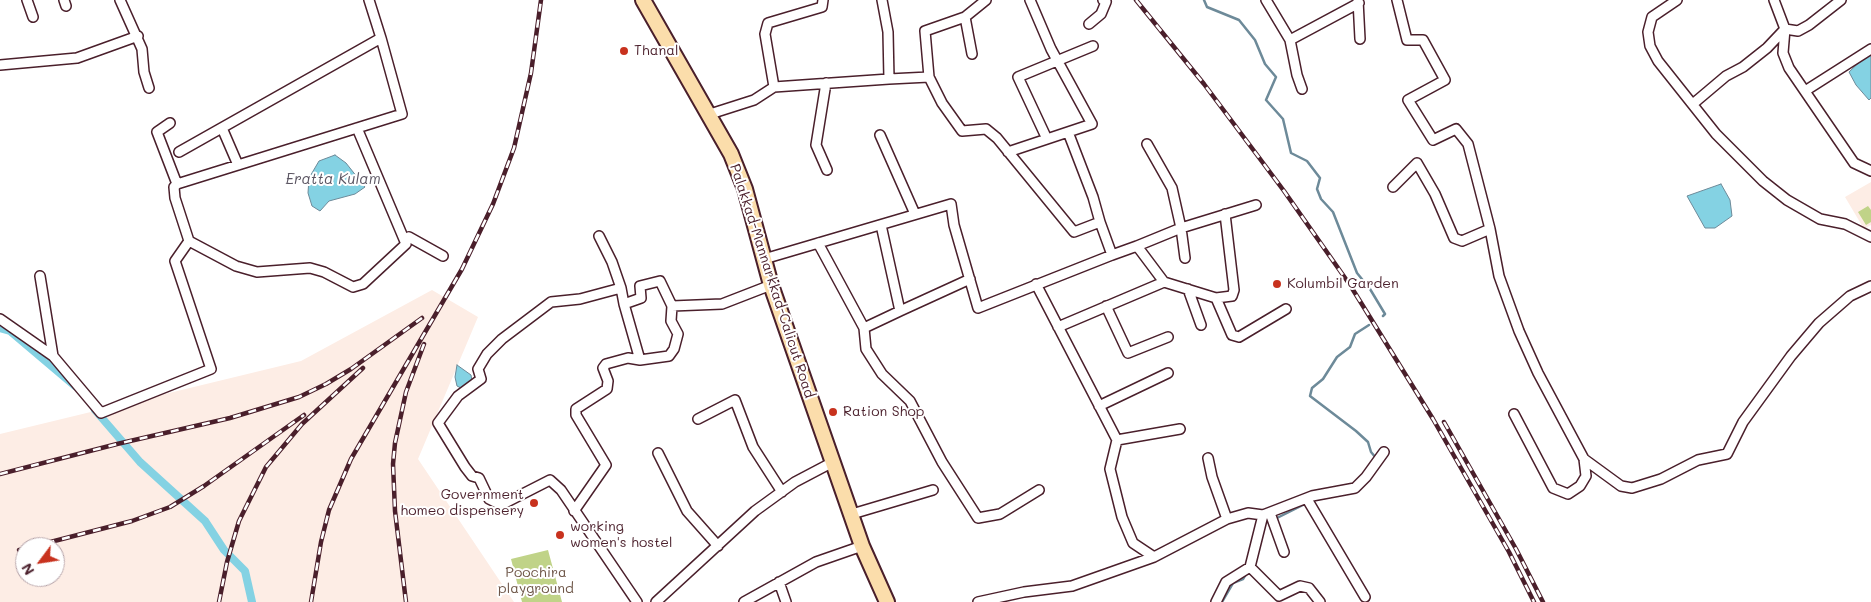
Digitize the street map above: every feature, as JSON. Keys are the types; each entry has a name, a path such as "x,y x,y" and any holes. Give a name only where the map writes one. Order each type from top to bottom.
{"highway":[{"name":"Palakkad-Mannarkkad-Calicut Road","path":"643,0 731,154 745,189 771,285 862,546 887,602"}],"street":[{"path":"28,0 33,17"},
{"path":"120,0 138,36 142,49 144,72 149,88"},
{"path":"369,0 402,114 177,184 174,186 175,198 189,241 236,266 257,272 272,273 310,268 324,272 353,287 367,282 406,244 409,237 443,256"},
{"path":"774,87 765,34 768,23 822,7 823,0"},
{"path":"882,0 888,32 889,79"},
{"path":"986,0 965,17 925,31 929,77 942,103 962,131 986,129 997,138 1074,232 1100,222"},
{"path":"1008,152 1092,124 1030,0"},
{"path":"1089,24 1102,14 1106,2 1103,0"},
{"path":"1266,0 1290,40 1297,75 1302,89"},
{"path":"1397,0 1407,40 1423,40 1445,80 1408,100 1433,140 1456,129 1468,144 1490,229 1499,276 1519,331 1538,373 1584,459 1586,476 1580,486 1568,494 1553,488 1514,414"},
{"path":"1677,0 1652,17 1648,32 1650,46 1658,61 1694,103 1716,134 1763,181 1787,200 1820,219 1845,224 1871,236"},
{"path":"1774,0 1785,29 1783,54 1789,68 1854,163 1871,171"},
{"path":"1785,29 1798,31 1810,25 1840,0"},
{"path":"1290,40 1358,2 1360,39"},
{"path":"965,17 972,54"},
{"path":"1694,103 1726,76 1743,68 1785,29"},
{"path":"0,55 3,64 57,61 77,58 138,36"},
{"path":"179,152 381,38"},
{"path":"1047,139 1018,77 1093,46"},
{"path":"1805,91 1871,49"},
{"path":"707,115 754,100 774,87 929,77"},
{"path":"826,83 816,145 827,170"},
{"path":"170,122 157,132 177,184"},
{"path":"222,128 238,165"},
{"path":"357,128 406,242"},
{"path":"1068,132 1093,197 1112,255"},
{"path":"880,135 915,214"},
{"path":"1147,144 1172,188 1181,228 1184,258"},
{"path":"1393,187 1417,163 1435,194 1454,238 1462,241 1490,229"},
{"path":"764,259 951,204 954,225 978,308 1181,228 1256,204"},
{"path":"1137,246 1164,282 1216,298 1232,296 1234,290 1226,214"},
{"path":"881,225 900,311"},
{"path":"599,236 612,262 621,288 640,360"},
{"path":"0,319 53,356 101,413 211,369 175,261 189,241"},
{"path":"818,243 864,328 866,349 882,374 910,401 942,462 978,518 1000,514 1039,490"},
{"path":"40,276 53,356"},
{"path":"864,328 970,279"},
{"path":"574,511 606,465 576,415 576,409 607,389 608,381 604,365 628,358 640,360 669,356 674,349 678,334 671,321 672,306 660,281 640,286 640,298 624,304"},
{"path":"1058,328 1164,282"},
{"path":"1036,284 1117,440 1110,469 1122,518 1133,543 1154,557"},
{"path":"672,306 722,304 771,285"},
{"path":"1584,459 1621,486 1632,488 1661,479 1698,460 1727,454 1754,405 1818,323 1850,296 1871,286"},
{"path":"621,288 580,299 551,302 532,316 502,339 487,354 478,369 481,379 458,396 438,423 465,467 472,476 479,478 489,499 501,505 550,480 561,490 637,602"},
{"path":"1188,289 1202,325"},
{"path":"1216,298 1232,336 1239,337 1286,308"},
{"path":"1106,306 1128,353 1168,337"},
{"path":"1099,406 1168,373"},
{"path":"698,419 735,400 753,447 782,492"},
{"path":"1117,440 1180,429"},
{"path":"658,453 687,510 718,546"},
{"path":"978,602 1005,599 1072,586 1154,557 1227,519 1248,513 1266,514 1307,498 1355,488 1383,454"},
{"path":"1208,458 1212,477 1227,519"},
{"path":"656,602 755,511 795,482 833,462"},
{"path":"852,514 933,490"},
{"path":"1307,498 1365,598"},
{"path":"1266,514 1284,552"},
{"path":"1216,602 1226,582 1250,566 1266,514"},
{"path":"744,602 816,562 862,546"},
{"path":"1250,566 1279,596 1300,586 1308,588 1320,602"},
{"path":"779,582 786,602"}],"shaded area":[{"path":"1871,182 1871,225 1864,229 1845,197"},
{"path":"432,290 478,317 418,459 514,602 0,602 0,434 301,361"}],"green space":[{"path":"1868,206 1871,210 1871,222 1866,225 1858,212"},
{"name":"Poochira playground","path":"548,550 562,602 522,602 511,559"}],"water":[{"path":"1871,51 1871,98 1869,100 1856,85 1849,72"},
{"name":"Eratta Kulam","path":"335,155 346,163 365,187 355,194 329,201 320,211 312,206 308,193 309,178 319,161"},
{"path":"1721,184 1730,200 1732,216 1715,228 1705,228 1687,196"},
{"path":"457,365 471,375 472,381 463,389 457,386 455,377"}],"waterway":[{"path":"1204,0 1207,7 1239,20 1255,40 1265,64 1276,77 1266,100 1283,119 1291,153 1307,161 1320,178 1317,189 1321,199 1333,212 1357,273 1370,289 1385,314 1383,316"},
{"path":"1369,325 1355,334 1350,347 1337,357 1323,379 1312,388 1310,396 1368,442 1371,452 1376,458"},
{"path":"0,328 10,331 75,386"},
{"path":"95,410 140,462 205,521 224,550 245,571 252,602"},
{"path":"1319,499 1355,492"},
{"path":"1275,519 1303,505"},
{"path":"1222,602 1233,583 1243,579 1246,574"}],"railway":[{"path":"311,602 321,542 329,510 351,459 462,269 493,204 514,148 531,73 541,0"},
{"path":"1136,0 1204,84 1284,191 1350,285 1433,419 1509,552 1534,602"},
{"path":"0,474 230,418 299,397 351,369 422,318"},
{"path":"406,602 395,511 393,464 395,443 406,392 424,344"},
{"path":"219,602 227,562 239,521 266,467 302,424 363,368"},
{"path":"65,538 132,521 170,507 204,486 304,415"},
{"path":"1444,422 1516,549 1543,602"}],"place":[{"name":"Thanal","path":"624,51"},
{"name":"Kolumbil Garden","path":"1277,284"},
{"name":"Ration Shop","path":"833,412"},
{"name":"Government homeo dispensery","path":"534,503"},
{"name":"working women's hostel","path":"560,535"}]}
